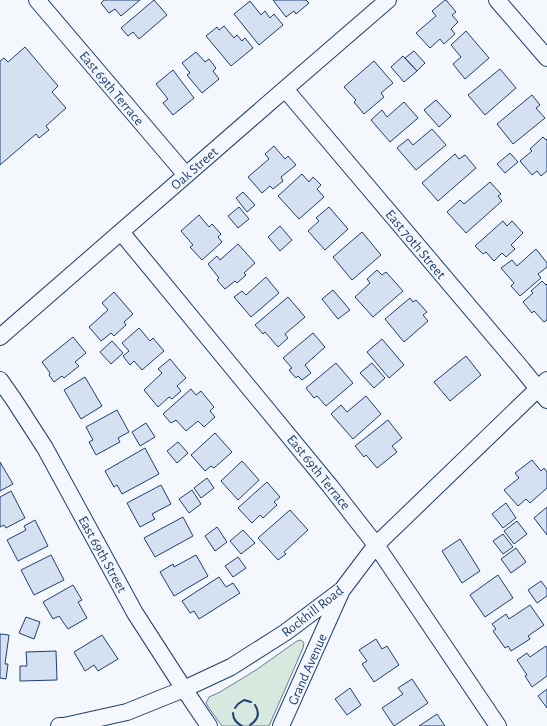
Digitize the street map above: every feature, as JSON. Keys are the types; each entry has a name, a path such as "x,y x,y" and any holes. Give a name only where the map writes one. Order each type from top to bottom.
{"street":[{"name":"East 69th Terrace","path":"37,0 186,175"},
{"name":"Oak Street","path":"0,337 388,0"},
{"path":"497,0 547,58"},
{"name":"East 70th Street","path":"285,89 544,390"},
{"name":"East 69th Terrace","path":"122,232 330,486 376,545 498,726"},
{"name":"East 69th Street","path":"0,380 45,448 135,613 209,726"},
{"name":"Rockhill Road","path":"59,726 127,712 184,690 231,667 286,632 342,590 376,545 544,390"},
{"name":"Grand Avenue","path":"281,726 342,590"}],"shaded area":[{"path":"301,640 304,643 303,648 269,726 222,726 206,703 209,697 256,670 297,641"}],"building":[{"path":"104,0 140,0 121,16 115,9 109,13 101,3"},
{"path":"154,0 167,15 139,39 133,32 128,36 121,28"},
{"path":"273,0 306,0 309,3 296,14 294,11 286,17"},
{"path":"445,0 456,12 452,15 458,22 451,29 455,34 444,44 440,39 430,48 416,33 436,16 432,11"},
{"path":"250,1 261,15 265,11 270,18 274,14 283,25 259,45 234,14"},
{"path":"224,26 234,38 237,35 242,41 245,38 253,48 231,66 206,36 217,27 219,30"},
{"path":"466,31 489,58 465,79 453,64 461,57 451,45"},
{"path":"25,47 58,86 52,92 66,108 46,126 49,130 39,138 36,134 0,165 0,61 4,58 8,62"},
{"path":"414,51 425,63 417,71 405,58"},
{"path":"196,52 205,62 209,59 216,68 213,71 219,79 202,93 187,75 190,73 182,63"},
{"path":"403,56 417,71 404,82 391,67"},
{"path":"374,61 393,83 381,93 384,97 364,114 354,102 356,100 344,87"},
{"path":"500,69 516,88 485,115 468,95"},
{"path":"173,70 194,98 173,115 163,103 168,99 156,84"},
{"path":"532,95 540,105 536,108 545,118 513,144 497,124"},
{"path":"436,100 451,116 439,127 424,110"},
{"path":"404,102 418,118 390,142 371,120 382,110 387,117"},
{"path":"432,129 446,145 416,170 397,148 408,139 413,145"},
{"path":"543,137 546,140 547,139 547,171 541,176 537,171 532,175 520,161 532,151 530,149"},
{"path":"274,146 285,159 288,156 296,165 281,177 283,181 273,189 270,186 262,193 248,177 269,159 265,154"},
{"path":"510,153 518,162 505,173 497,164"},
{"path":"455,154 459,159 465,155 476,168 438,201 422,183"},
{"path":"302,174 309,182 313,177 321,185 317,189 324,197 299,219 278,196"},
{"path":"490,182 501,194 498,196 502,201 466,233 447,212 460,200 464,204"},
{"path":"243,192 255,205 247,212 236,198"},
{"path":"239,207 249,219 238,228 228,216"},
{"path":"329,207 348,229 325,250 308,231 319,221 316,218"},
{"path":"199,215 209,227 212,224 221,234 218,237 222,242 202,260 190,247 193,245 181,231"},
{"path":"503,221 507,226 512,221 523,233 511,245 515,249 506,257 502,253 494,261 486,252 483,254 475,246"},
{"path":"280,226 292,240 280,251 268,237"},
{"path":"362,232 381,255 352,280 333,257"},
{"path":"238,244 255,263 244,273 246,275 237,283 235,281 225,289 217,280 219,278 208,264 217,256 220,260"},
{"path":"536,249 547,263 547,267 538,274 541,278 520,296 511,286 514,283 501,268 512,260 517,266"},
{"path":"377,270 382,275 386,272 403,291 373,317 355,297 370,283 367,279"},
{"path":"266,277 279,293 251,317 234,297 242,291 246,295"},
{"path":"542,281 546,285 547,284 547,320 544,322 534,311 532,313 523,302 533,293 531,291"},
{"path":"333,290 350,310 338,319 322,299"},
{"path":"114,292 133,314 124,322 126,325 114,336 111,333 101,341 89,327 108,310 102,303"},
{"path":"288,297 305,317 285,334 288,338 278,347 265,332 263,334 255,325"},
{"path":"410,298 413,302 416,300 427,312 423,315 428,321 404,342 385,319"},
{"path":"139,328 150,341 153,338 164,351 142,370 134,361 130,365 123,356 129,351 122,343"},
{"path":"313,333 325,347 305,365 311,373 302,380 298,376 296,378 289,370 292,368 283,358"},
{"path":"73,337 86,353 75,362 79,366 64,378 62,376 54,382 49,375 50,373 42,362"},
{"path":"382,339 404,365 389,378 367,352"},
{"path":"112,341 123,353 111,364 100,352"},
{"path":"466,356 481,375 450,401 434,382"},
{"path":"170,359 186,378 177,386 181,391 172,399 169,397 158,407 144,390 162,373 158,369"},
{"path":"336,363 353,383 326,406 317,396 314,398 306,388"},
{"path":"372,363 385,378 374,388 360,373"},
{"path":"85,377 102,406 81,419 64,390"},
{"path":"191,389 196,395 201,391 214,407 210,411 215,417 204,427 198,421 186,431 176,420 171,423 163,414"},
{"path":"366,396 381,414 353,439 331,414 341,405 347,412"},
{"path":"117,410 129,432 118,438 120,442 96,455 89,442 93,440 86,427"},
{"path":"388,420 402,438 392,446 397,452 377,468 366,455 364,457 355,446"},
{"path":"146,423 155,437 140,446 132,432"},
{"path":"215,433 232,452 214,468 211,466 205,471 191,455"},
{"path":"178,442 188,453 177,463 167,451"},
{"path":"145,448 159,474 122,494 117,485 114,487 105,471"},
{"path":"532,460 541,471 544,468 547,472 547,488 530,503 526,499 518,506 504,490 519,478 515,473"},
{"path":"242,461 259,480 238,500 221,481"},
{"path":"0,462 13,484 0,491"},
{"path":"207,478 214,488 201,498 194,488"},
{"path":"267,482 280,497 274,502 277,505 263,518 260,515 252,523 238,508"},
{"path":"161,485 171,504 152,514 155,519 140,527 127,503"},
{"path":"192,490 201,504 189,513 179,499"},
{"path":"11,491 25,518 6,528 4,525 0,527 0,497"},
{"path":"506,503 516,518 503,528 492,514"},
{"path":"547,507 547,535 534,518"},
{"path":"290,510 308,530 284,552 286,554 278,560 258,538"},
{"path":"183,517 193,536 155,557 144,538"},
{"path":"35,520 48,546 18,561 7,540 26,530 24,526"},
{"path":"517,521 527,534 514,544 504,531"},
{"path":"217,527 227,542 215,551 205,536"},
{"path":"243,530 255,543 241,554 230,541"},
{"path":"503,534 513,547 503,554 493,541"},
{"path":"460,539 480,571 462,583 442,551"},
{"path":"516,548 526,562 511,573 501,559"},
{"path":"51,555 64,580 34,595 21,570"},
{"path":"196,555 208,576 174,596 160,572 173,564 174,567"},
{"path":"238,557 246,568 233,577 225,566"},
{"path":"498,575 513,598 485,617 470,595"},
{"path":"219,577 226,587 233,583 240,593 199,619 194,611 190,613 182,601"},
{"path":"541,581 547,589 547,596 537,603 528,590"},
{"path":"73,585 82,600 78,602 87,618 68,629 59,616 53,619 43,602"},
{"path":"530,605 544,625 528,636 530,639 511,651 508,646 505,648 493,631 496,629 492,624 506,614 509,619"},
{"path":"26,617 40,622 34,639 19,633"},
{"path":"0,634 9,635 5,664 8,664 6,679 0,678"},
{"path":"102,635 118,659 98,671 94,665 85,671 74,652"},
{"path":"376,639 382,649 387,646 399,665 374,682 362,664 367,661 359,650"},
{"path":"546,646 547,676 532,687 525,676 527,675 517,660 527,653 530,657"},
{"path":"56,651 57,680 20,681 20,666 27,666 26,652"},
{"path":"412,679 428,703 394,726 382,708 403,694 398,688"},
{"path":"350,688 361,705 347,715 335,699"},
{"path":"547,689 547,708 538,696"},
{"path":"437,714 445,726 419,726"}],"wall":[{"path":"235,708 244,700 251,702"},
{"path":"250,725 255,721 258,714 255,705"},
{"path":"233,713 238,724 242,726"}]}
